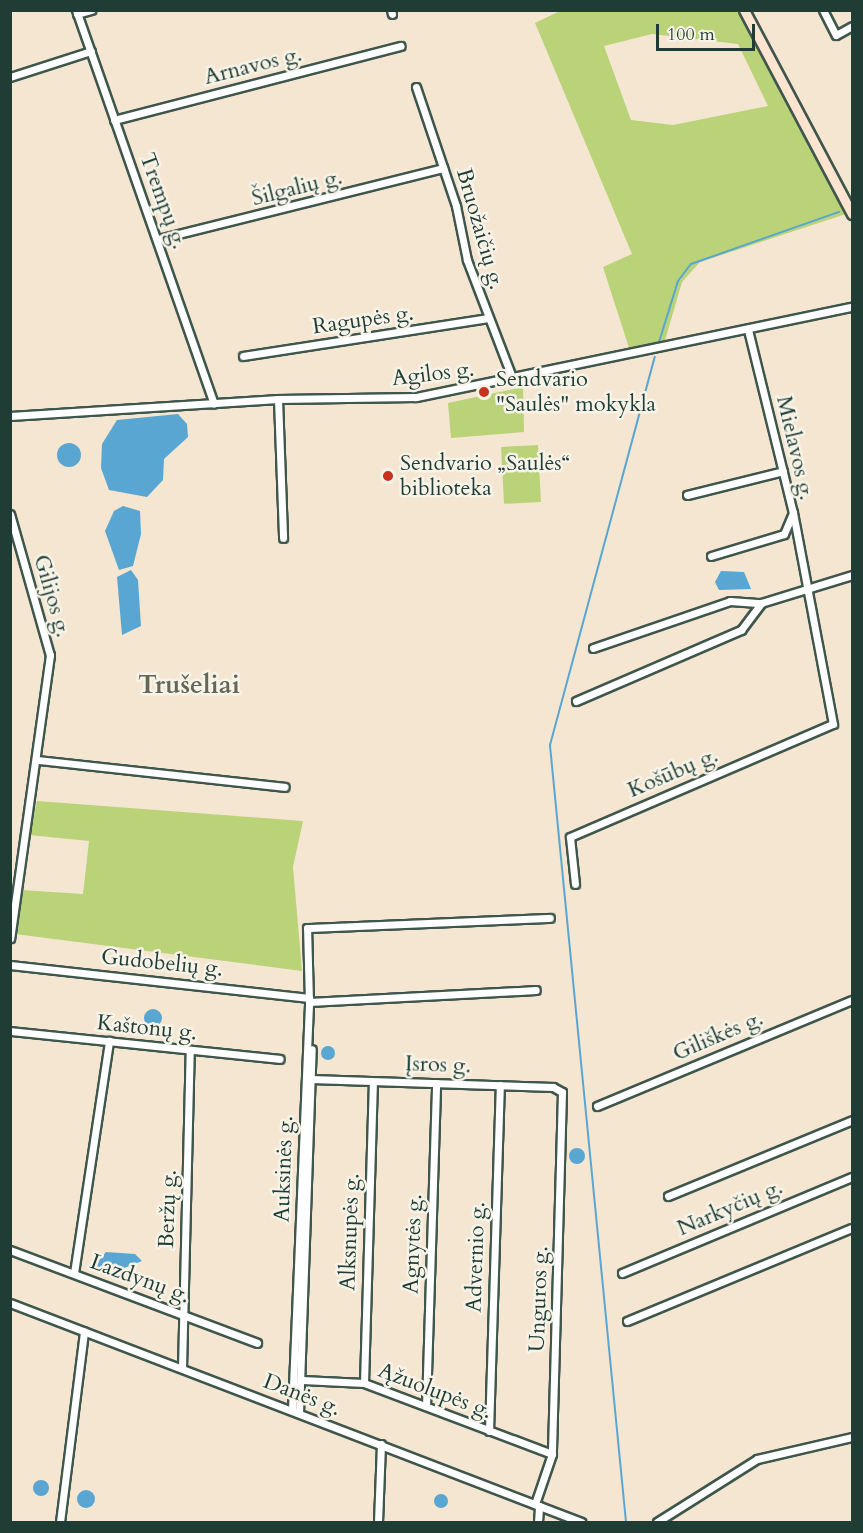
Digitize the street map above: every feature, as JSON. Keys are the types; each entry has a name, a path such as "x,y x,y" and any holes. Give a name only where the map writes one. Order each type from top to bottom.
{"main road":[{"path":"744,10 852,214"}],"street":[{"path":"76,12 91,10"},
{"path":"823,10 836,35 852,26"},
{"name":"Trempų g.","path":"76,12 158,239 214,404"},
{"name":"Arnavos g.","path":"114,120 401,46"},
{"path":"10,77 90,51"},
{"name":"Bruožaičių g.","path":"416,87 488,318 513,380"},
{"name":"Šilgalių g.","path":"158,239 443,168"},
{"name":"Agilos g.","path":"10,416 278,399 417,398 513,380 852,307"},
{"name":"Ragupės g.","path":"243,356 488,318"},
{"name":"Mielavos g.","path":"711,556 784,534 793,513 748,330"},
{"path":"278,399 283,538"},
{"path":"687,495 783,471"},
{"path":"793,513 806,585"},
{"name":"Gilijos g.","path":"10,514 50,655 38,760 10,938"},
{"path":"593,648 730,601 761,603 806,585 852,575"},
{"name":"Košūbų g.","path":"575,884 570,837 834,724 806,585"},
{"path":"576,700 741,630 761,603"},
{"path":"38,760 285,787"},
{"name":"Auksinės g.","path":"296,1412 309,1000 307,928 550,918"},
{"name":"Gudobelių g.","path":"10,965 309,1000 536,990"},
{"name":"Giliškės g.","path":"597,1106 852,1000"},
{"name":"Kaštonų g.","path":"10,1031 280,1059"},
{"path":"74,1273 109,1041"},
{"path":"296,1412 302,1380 312,1049"},
{"name":"Beržų g.","path":"182,1368 190,1051"},
{"name":"Įsros g.","path":"310,1079 500,1085 562,1092"},
{"name":"Alksnupės g.","path":"364,1383 373,1082"},
{"name":"Agnytės g.","path":"426,1406 436,1083"},
{"name":"Advernio g.","path":"489,1431 500,1085"},
{"name":"Unguros g.","path":"538,1522 537,1505 552,1454 562,1092"},
{"path":"668,1196 852,1120"},
{"name":"Narkyčių g.","path":"622,1273 852,1177"},
{"path":"627,1321 852,1228"},
{"name":"Lazdynų g.","path":"10,1250 183,1313 257,1343"},
{"name":"Danės g.","path":"10,1303 581,1522"},
{"path":"60,1522 84,1332"},
{"name":"Ąžuolupės g.","path":"302,1380 364,1383 552,1454"},
{"path":"657,1522 757,1460 852,1437"},
{"path":"378,1522 381,1444"}],"green space":[{"path":"560,11 738,11 849,213 700,262 682,282 664,344 630,351 603,267 632,254 535,23","holes":["652,34 738,44 768,106 673,125 631,120 604,46"]},
{"path":"523,387 524,432 451,438 448,403"},
{"path":"538,445 541,502 504,504 501,447"},
{"path":"37,801 303,821 293,867 302,971 15,934 21,890 83,894 89,841 29,835"}],"water":[{"path":"178,414 187,424 188,437 164,459 163,480 147,497 109,490 101,468 102,444 117,420"},
{"path":"69,443 74,444 80,450 80,460 74,466 69,467 64,466 58,460 57,455 58,450 64,444"},
{"path":"123,506 140,511 141,534 133,566 119,570 105,531 114,511"},
{"path":"131,570 138,580 141,626 122,635 117,577"},
{"path":"721,571 744,572 751,589 719,590 715,582"},
{"path":"149,1009 157,1009 162,1014 160,1025 149,1027 144,1022 144,1014"},
{"path":"328,1046 333,1048 335,1053 333,1058 328,1060 323,1058 321,1053 323,1048"},
{"path":"574,1148 580,1148 585,1156 583,1162 574,1164 569,1159 569,1153"},
{"path":"106,1252 135,1254 142,1261 104,1276 95,1265"},
{"path":"41,1480 47,1482 49,1488 47,1494 41,1496 35,1494 33,1488 35,1482"},
{"path":"86,1490 92,1493 95,1499 92,1505 86,1508 80,1505 77,1499 80,1493"},
{"path":"438,1494 444,1494 448,1501 444,1508 438,1508 434,1504 434,1498"}],"waterway":[{"path":"659,342 678,281 691,264 839,212"},
{"path":"626,1522 550,745 655,357"}],"place":[{"name":"Sendvario \"Saulės\" mokykla","path":"484,392"},
{"name":"Sendvario „Saulės“ biblioteka","path":"388,476"}],"district":[{"name":"Trušeliai","path":"189,685"}]}
